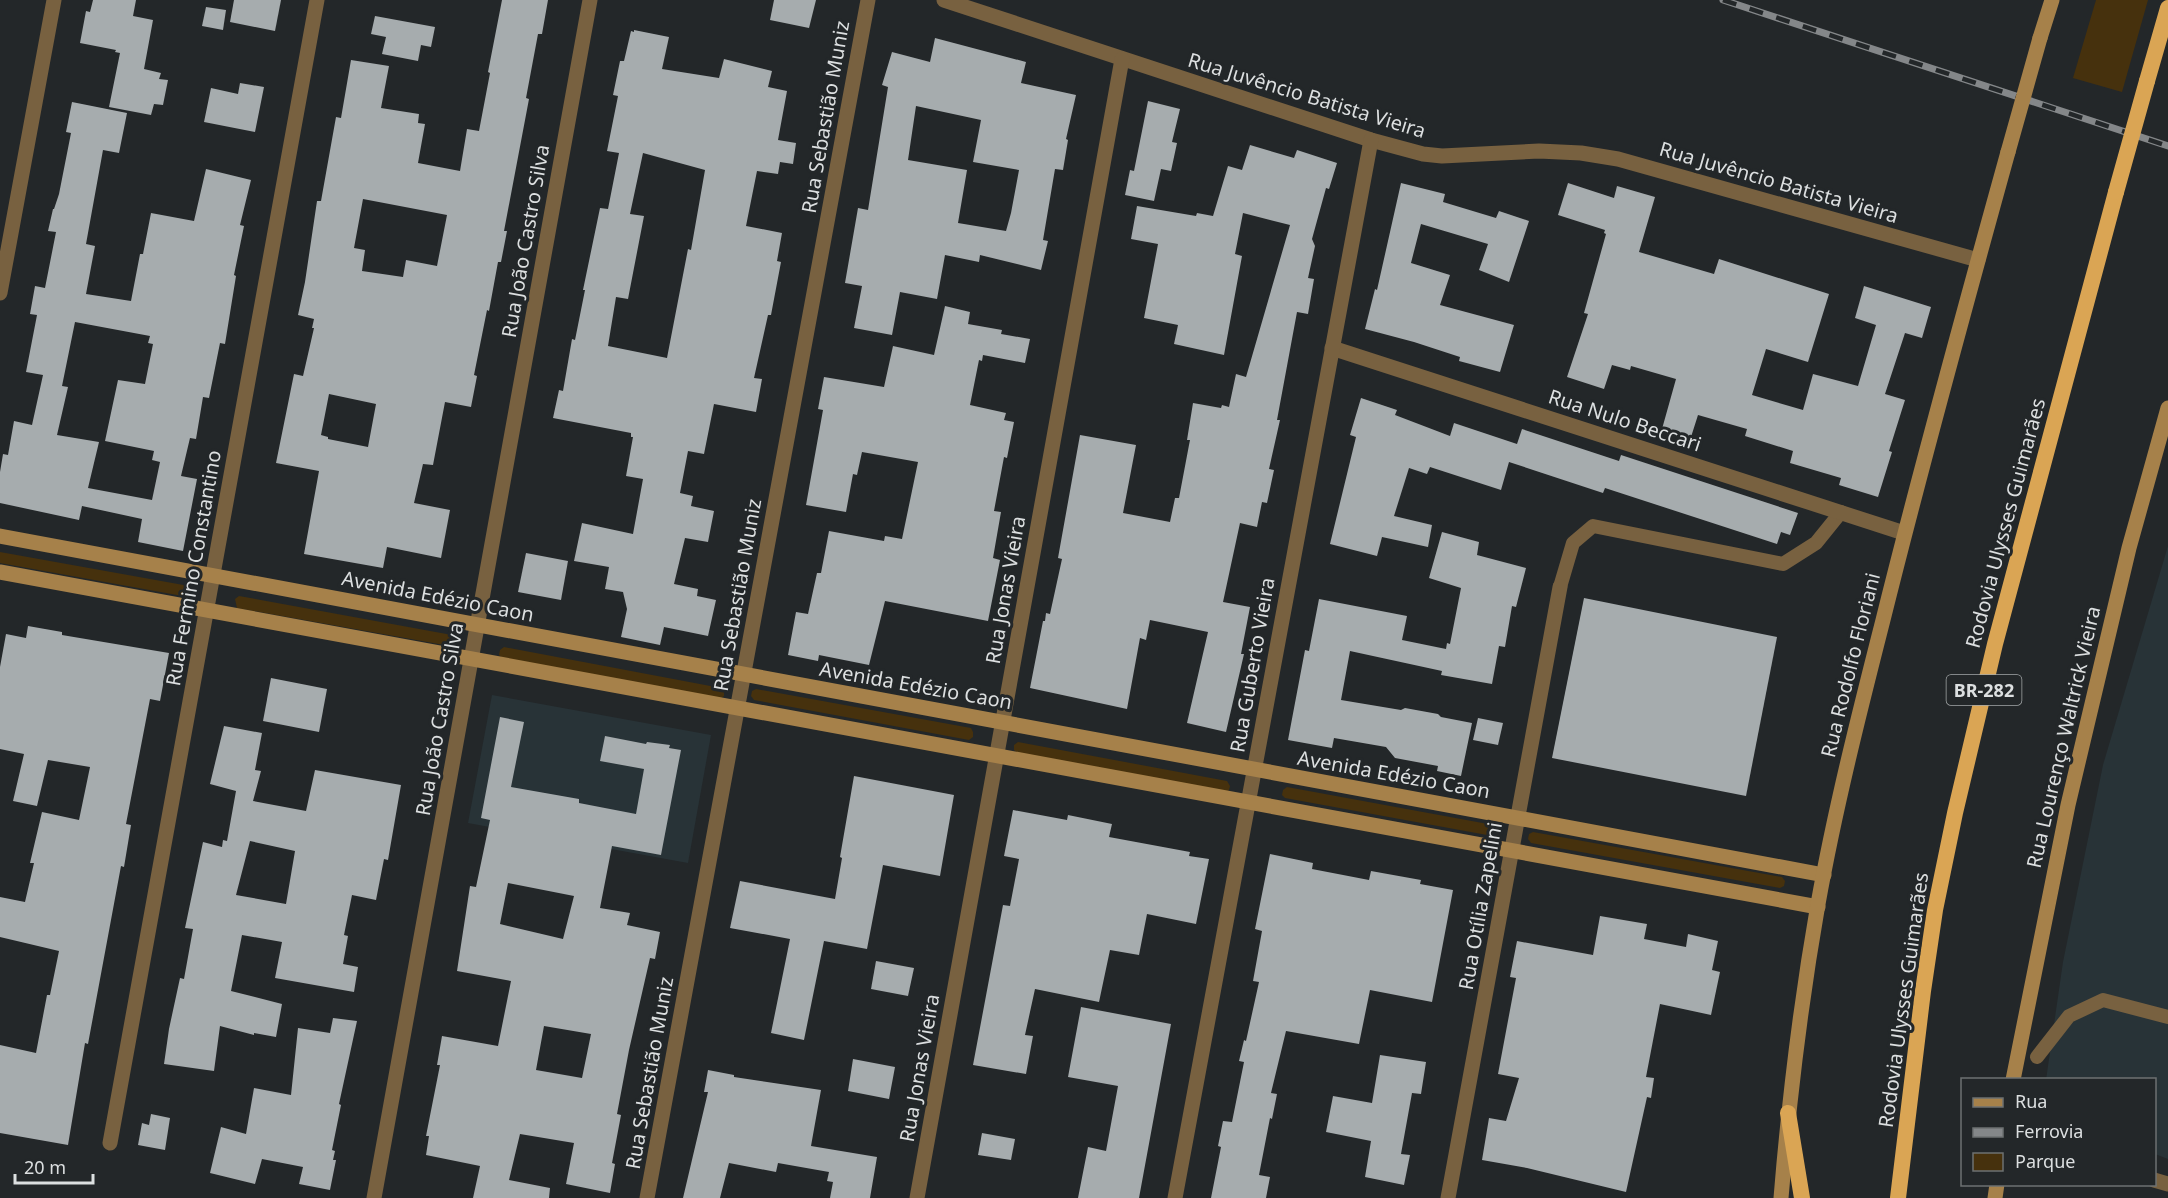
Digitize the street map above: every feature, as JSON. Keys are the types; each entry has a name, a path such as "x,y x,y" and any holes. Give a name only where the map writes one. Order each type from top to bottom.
{"highway":[{"name":"Rodovia Ulysses Guimarães","path":"1898,1198 1923,991 1935,910 1955,813 2003,610 2168,8"},
{"path":"1788,1113 1802,1198"}],"main road":[{"name":"Rua Rodolfo Floriani","path":"1781,1198 1788,1113 1818,907 1862,703 1904,533 2052,0"},
{"name":"Rua Lourenço Waltrick Vieira","path":"2013,1078 2068,805 2128,548 2168,408"},
{"name":"Avenida Edézio Caon","path":"0,536 1824,875"},
{"path":"0,572 1818,907"}],"street":[{"path":"0,293 54,0"},
{"name":"Rua Fermino Constantino","path":"110,1143 317,0"},
{"name":"Rua João Castro Silva","path":"374,1198 590,0"},
{"name":"Rua Sebastião Muniz","path":"647,1198 868,0"},
{"name":"Rua Juvêncio Batista Vieira","path":"944,0 1371,140 1423,154 1442,156 1539,151 1581,153 1618,159 1978,260"},
{"name":"Rua Jonas Vieira","path":"917,1198 1122,59"},
{"name":"Rua Guberto Vieira","path":"1175,1198 1371,140"},
{"name":"Rua Nulo Beccari","path":"1332,348 1904,533"},
{"name":"Rua Otília Zapelini","path":"1448,1198 1560,587"}],"lane":[{"path":"1560,587 1573,543 1593,526 1783,564 1816,543 1841,512"},
{"path":"2037,1057 2068,1016 2103,1000 2168,1017"}],"shaded area":[{"path":"2168,546 2168,1159 2156,1154 2156,1078 2046,1078 2063,962 2103,765"},
{"path":"492,695 711,735 688,863 468,823"}],"green space":[{"path":"2096,0 2148,0 2122,92 2073,78"},
{"path":"0,552 189,586 192,594 188,597 0,563"},
{"path":"239,596 452,635 455,639 454,644 450,646 237,608 235,599"},
{"path":"504,647 721,688 724,696 720,699 502,658 499,655 500,650"},
{"path":"756,689 971,728 973,737 969,740 754,700 751,696 752,691"},
{"path":"1018,742 1227,781 1230,786 1226,793 1017,753 1014,745"},
{"path":"1287,787 1488,824 1491,828 1490,833 1487,835 1285,798 1282,795 1283,790"},
{"path":"1533,832 1782,877 1785,881 1784,886 1780,888 1531,843 1528,839 1529,834"}],"building":[{"path":"93,0 136,0 133,16 153,20 144,69 161,73 159,79 168,80 163,105 154,104 151,115 109,107 120,53 115,52 116,50 80,43 86,11 90,12"},
{"path":"234,0 281,0 275,31 230,22"},
{"path":"502,0 548,0 542,34 538,34 526,98 529,99 504,231 507,231 501,262 498,262 489,311 487,310 474,375 477,376 471,407 445,402 433,465 423,464 414,503 450,510 441,558 387,547 383,568 304,554 319,471 276,463 294,374 303,376 314,328 312,328 314,319 298,315 317,201 321,201 336,117 341,118 351,60 389,66 381,108 419,114 418,123 425,124 418,163 460,171 467,129 479,131 490,73 488,72","holes":["363,199 447,215 437,266 406,260 403,277 362,271 365,250 354,248","329,394 376,404 368,447 328,439 321,435"]},
{"path":"774,0 816,0 809,28 770,20"},
{"path":"206,7 226,10 223,30 202,26"},
{"path":"375,16 435,27 431,47 421,45 418,61 382,54 386,37 371,34"},
{"path":"634,30 669,37 662,69 719,78 724,59 772,71 768,87 787,91 778,140 796,143 793,164 780,162 778,174 757,171 746,226 782,233 777,261 781,262 771,315 768,315 754,378 762,379 756,412 714,404 704,454 688,451 680,493 693,496 691,506 714,511 708,542 685,538 674,584 698,589 697,596 716,600 708,636 664,627 660,645 621,637 627,609 623,592 605,589 609,567 574,561 582,523 633,534 643,479 626,476 633,437 631,433 553,418 559,390 563,391 572,339 575,340 600,208 608,209 619,153 607,151 618,96 613,95 620,61 624,61 631,31 634,32","holes":["643,153 705,170 691,250 688,249 667,358 608,346 616,297 628,299 644,216 630,214"]},
{"path":"935,38 1026,62 1021,83 1076,95 1066,139 1068,140 1063,170 1055,169 1043,240 1048,241 1041,270 980,255 979,262 945,255 937,299 900,292 892,335 854,328 862,286 845,283 858,208 868,210 888,87 882,85 892,52 930,62","holes":["916,106 981,120 973,162 1019,170 1006,231 958,223 967,170 908,160"]},
{"path":"240,83 264,87 255,132 204,122 211,88 238,94"},
{"path":"1148,101 1180,109 1172,142 1177,143 1171,171 1161,169 1154,201 1125,195 1130,170 1134,171"},
{"path":"72,102 127,113 119,153 103,150 86,244 95,246 86,294 131,301 151,213 194,221 206,169 251,180 240,225 244,226 234,275 236,276 225,344 220,343 209,398 203,397 196,439 190,438 181,476 197,479 183,551 138,542 142,519 82,506 79,520 0,503 0,472 3,454 8,455 14,421 32,425 43,375 26,372 37,315 30,314 35,286 45,288 56,232 48,231 59,194 71,133 66,132","holes":["75,322 150,336 148,343 153,344 145,384 118,380 105,441 154,451 152,460 160,462 152,500 88,488 99,442 57,435 68,387 62,386"]},
{"path":"1250,145 1294,158 1297,150 1337,163 1329,189 1326,188 1312,239 1315,246 1308,278 1314,279 1308,314 1297,312 1277,420 1280,420 1269,469 1274,470 1267,503 1262,502 1257,527 1240,523 1223,602 1250,607 1241,654 1244,654 1226,732 1187,723 1208,632 1150,620 1146,640 1140,638 1127,709 1030,688 1043,621 1045,621 1046,613 1050,614 1062,559 1058,558 1080,435 1136,445 1123,513 1170,522 1175,498 1179,498 1190,440 1187,440 1193,403 1221,408 1222,405 1229,407 1236,374 1246,377 1290,225 1243,213 1235,254 1242,256 1224,355 1174,344 1178,325 1144,318 1158,244 1131,239 1137,206 1196,216 1197,213 1213,216 1228,166 1242,170"},
{"path":"1401,183 1445,194 1443,202 1496,218 1499,211 1529,221 1509,282 1479,270 1488,244 1421,224 1411,263 1450,275 1440,305 1514,325 1500,372 1459,361 1460,357 1414,342 1365,329 1375,289 1377,290"},
{"path":"1568,183 1614,198 1617,186 1655,197 1639,252 1714,274 1719,259 1829,294 1808,362 1766,349 1752,395 1803,410 1813,374 1858,386 1876,325 1855,318 1864,286 1931,307 1922,338 1905,333 1885,394 1905,400 1878,497 1839,485 1841,478 1790,463 1793,451 1745,436 1747,429 1698,415 1691,437 1662,429 1676,379 1631,366 1630,370 1612,365 1604,389 1567,377 1588,314 1584,313 1606,234 1605,230 1558,215"},
{"path":"945,306 970,312 968,324 1002,330 1001,334 1030,339 1025,363 983,355 982,361 979,360 970,405 1006,413 1004,420 1014,422 1007,458 1004,457 994,511 1001,512 993,558 1000,560 988,621 885,601 869,665 819,655 818,661 788,655 796,612 808,614 817,573 821,573 829,531 884,541 885,536 902,539 918,462 862,452 857,475 853,474 846,512 806,505 823,410 818,409 824,377 884,387 893,346 934,355"},
{"path":"1361,398 1397,410 1395,415 1450,436 1454,423 1517,444 1522,429 1619,461 1621,455 1798,513 1790,535 1781,532 1777,544 1605,488 1603,493 1509,462 1501,490 1430,467 1427,474 1409,468 1394,516 1432,525 1428,547 1382,537 1377,556 1330,544 1356,437 1350,435"},
{"path":"1442,532 1479,542 1477,555 1526,568 1516,607 1512,606 1505,647 1499,646 1492,684 1441,675 1442,671 1350,651 1341,700 1401,710 1405,708 1472,723 1461,776 1437,771 1438,766 1395,758 1386,747 1334,738 1332,748 1288,740 1305,650 1309,651 1319,599 1407,616 1402,640 1446,649 1447,643 1450,644 1461,588 1429,578"},
{"path":"526,553 568,561 561,600 518,592"},
{"path":"1584,598 1777,637 1746,796 1552,758"},
{"path":"28,626 62,632 62,635 169,653 160,701 150,699 126,824 131,825 124,867 121,866 88,1044 85,1043 68,1145 0,1133 0,1045 36,1053 47,995 50,995 59,951 0,937 0,897 25,902 34,863 30,863 42,812 79,820 90,767 48,760 37,806 13,801 24,754 0,749 0,667 6,634 26,638"},
{"path":"271,678 327,689 319,732 263,721"},
{"path":"500,717 524,722 511,787 579,799 579,803 636,814 644,769 600,761 605,736 646,744 647,742 670,745 669,748 681,750 661,855 612,846 600,908 630,913 627,925 660,932 655,959 650,958 629,1050 617,1114 621,1115 612,1163 615,1164 610,1193 566,1184 574,1143 520,1134 509,1180 550,1188 549,1198 473,1198 480,1166 426,1155 429,1136 426,1136 440,1065 437,1065 442,1036 498,1046 511,981 457,971 470,886 476,887 490,820 481,818","holes":["508,883 574,896 563,939 500,924","544,1026 591,1034 582,1078 536,1070"]},
{"path":"1478,718 1503,723 1498,745 1473,740"},
{"path":"224,726 262,733 255,770 261,771 253,801 306,811 315,770 401,785 388,860 384,859 376,900 352,895 344,935 348,936 343,964 358,967 354,992 275,978 282,942 242,935 231,991 282,1004 276,1037 254,1033 254,1035 220,1026 214,1071 164,1064 169,1029 180,978 184,979 193,929 185,928 203,842 222,847 223,840 227,841 236,791 210,784","holes":["250,841 295,851 286,904 236,895"]},
{"path":"854,776 954,795 940,876 883,865 867,949 824,941 804,1040 771,1033 790,939 730,928 740,881 835,899"},
{"path":"1013,810 1067,820 1068,815 1112,824 1109,837 1190,852 1189,856 1209,859 1196,924 1147,914 1139,955 1110,950 1099,1002 1035,989 1025,1035 1033,1036 1026,1074 973,1065 1003,905 1010,906 1019,859 1004,856"},
{"path":"1270,854 1313,863 1312,869 1369,880 1371,871 1421,880 1420,884 1453,890 1432,1002 1370,990 1359,1044 1286,1031 1271,1093 1277,1094 1259,1175 1270,1177 1266,1198 1211,1198 1221,1147 1218,1146 1223,1121 1232,1122 1244,1062 1239,1061 1244,1040 1246,1041 1259,982 1253,981 1262,931 1255,929"},
{"path":"1600,916 1647,924 1644,939 1686,947 1688,934 1718,941 1712,970 1720,972 1711,1015 1660,1004 1646,1077 1654,1078 1651,1098 1647,1097 1626,1192 1527,1168 1482,1160 1489,1118 1506,1121 1519,1078 1498,1074 1516,978 1510,977 1517,941 1593,955"},
{"path":"876,961 914,968 908,996 871,989"},
{"path":"1081,1007 1171,1024 1139,1198 1078,1198 1088,1147 1106,1151 1118,1086 1068,1077"},
{"path":"333,1018 357,1021 339,1104 341,1105 332,1150 335,1151 333,1160 336,1160 330,1190 299,1184 303,1167 262,1159 255,1184 210,1173 221,1127 246,1134 254,1088 291,1095 298,1028 330,1033"},
{"path":"1380,1055 1426,1062 1421,1094 1412,1093 1401,1154 1410,1155 1404,1185 1365,1177 1371,1141 1326,1132 1333,1096 1372,1103"},
{"path":"853,1059 895,1067 889,1099 848,1091"},
{"path":"708,1070 734,1075 734,1077 821,1090 811,1146 877,1157 870,1198 830,1198 833,1182 827,1181 829,1172 778,1163 776,1172 729,1163 720,1198 683,1198 708,1092 704,1092"},
{"path":"151,1114 170,1118 165,1150 138,1145 142,1123 149,1125"},
{"path":"982,1133 1015,1139 1011,1160 978,1155"}],"railway":[{"path":"1723,0 2168,146"}]}
